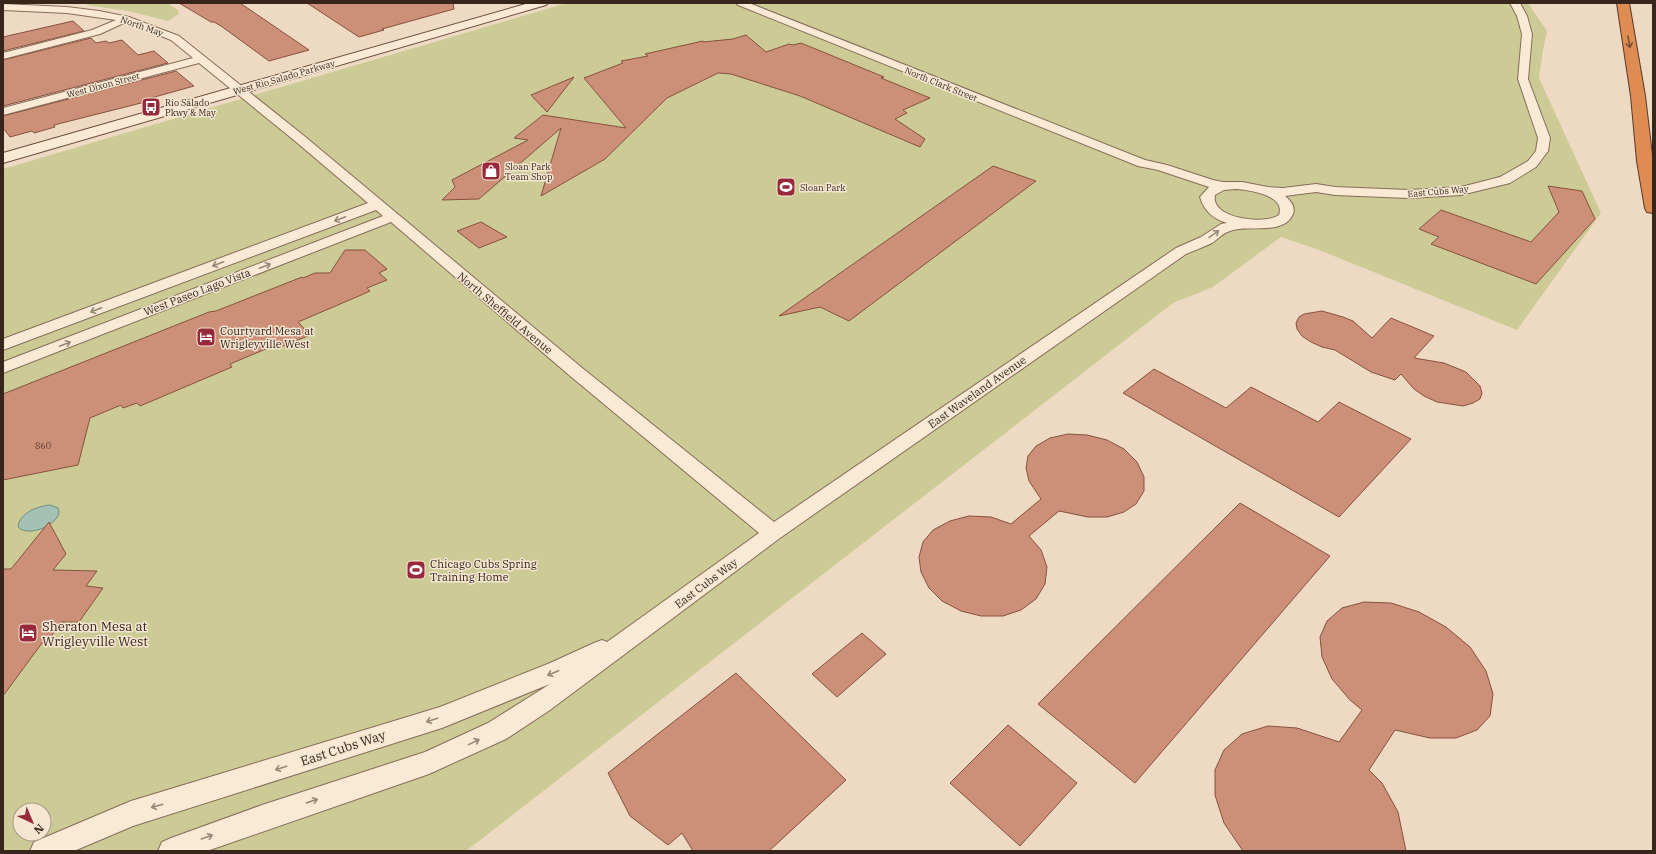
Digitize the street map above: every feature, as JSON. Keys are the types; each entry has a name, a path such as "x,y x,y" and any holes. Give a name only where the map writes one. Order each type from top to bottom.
{"highway":[{"path":"1610,3 1625,84 1645,160"},
{"path":"1623,3 1638,96 1645,160 1653,208"}],"main road":[{"name":"West Rio Salado Parkway","path":"3,158 542,3"}],"street":[{"name":"North Clark Street","path":"741,3 1142,163 1155,165 1201,182 1222,186"},
{"name":"East Cubs Way","path":"1267,192 1283,192 1316,188 1335,191 1409,194 1461,191 1505,180 1532,164 1542,151 1544,138 1523,79 1527,34 1522,16 1515,3"},
{"name":"North May","path":"3,8 38,5 126,19 175,38 239,89"},
{"path":"3,56 91,34 126,19"},
{"name":"West Dixon Street","path":"3,112 202,59"},
{"name":"North Sheffield Avenue","path":"239,89 575,371 773,533"},
{"name":"North Clark Street","path":"1142,163 1150,170 1186,184 1208,203"},
{"name":"East Cubs Way","path":"1222,186 1244,186 1267,192 1279,198 1286,206 1296,199 1335,191"},
{"path":"1222,186 1208,193 1208,203 1225,217 1249,224 1263,224 1279,221 1283,218 1287,213 1286,206"},
{"name":"East Waveland Avenue","path":"1181,251 1211,218 1208,203"},
{"name":"West Paseo Lago Vista","path":"3,345 376,205"},
{"name":"West Paseo Lago Vista","path":"3,368 392,217"},
{"name":"East Waveland Avenue","path":"773,533 1181,251 1206,240 1226,227 1249,224"},
{"path":"28,335 40,353"},
{"name":"East Cubs Way","path":"171,851 262,818 429,762 497,731 542,703 773,533"},
{"name":"East Cubs Way","path":"43,851 131,814 442,717 558,670 639,632"}],"shaded area":[{"path":"93,3 167,3 178,10 179,14 168,21 128,11 86,5"},
{"name":"Chicago Cubs Spring Training Home","path":"567,3 1528,3 1547,31 1539,78 1601,213 1517,330 1319,250 1281,237 1213,287 1173,303 466,851 3,851 3,169"},
{"path":"50,505 58,508 59,513 56,519 51,523 45,527 30,531 23,530 18,527 19,522 25,514 40,507"}],"building":[{"path":"179,3 240,3 309,50 269,61 221,26 211,22"},
{"path":"307,3 453,3 454,9 359,37"},
{"path":"73,21 84,31 3,51 3,37"},
{"path":"746,35 766,52 789,44 793,45 801,43 884,77 881,78 930,98 903,110 907,113 895,119 925,139 920,147 800,96 731,74 718,73 667,98 605,159 541,196 561,128 479,199 442,200 455,187 452,180 528,140 514,138 543,115 626,128 584,78 623,63 621,61 648,56 645,54 703,41 733,39"},
{"path":"91,38 96,43 106,41 109,43 122,40 138,55 154,51 168,63 3,106 3,60"},
{"path":"176,71 194,86 151,98 153,100 54,125 55,127 34,133 32,131 10,137 3,128 3,116"},
{"path":"574,77 547,112 531,95"},
{"path":"993,166 1036,181 849,321 820,307 779,316"},
{"path":"1548,186 1582,191 1595,219 1536,284 1431,244 1439,237 1419,229 1441,210 1531,242 1559,212"},
{"path":"481,222 507,237 479,248 457,231"},
{"name":"Courtyard Mesa at Wrigleyville West","path":"345,250 365,250 387,269 379,273 387,280 367,288 370,291 298,322 310,335 276,349 273,346 230,364 232,367 140,406 137,403 123,408 121,405 90,418 78,465 3,480 3,394 209,312 216,311 302,277 303,278 315,273 330,273"},
{"path":"1322,311 1353,321 1372,338 1391,318 1434,336 1414,358 1444,363 1466,372 1480,386 1482,393 1480,399 1463,406 1437,402 1414,389 1401,374 1395,380 1371,372 1335,350 1322,347 1311,342 1302,336 1297,329 1296,323 1299,317 1304,314"},
{"path":"1154,369 1226,408 1251,387 1318,422 1339,402 1411,439 1339,517 1123,393"},
{"path":"1068,434 1087,435 1107,440 1124,449 1137,462 1144,477 1144,491 1136,504 1124,512 1107,517 1088,517 1059,511 1029,536 1041,550 1047,567 1045,584 1036,599 1021,610 1003,616 981,616 961,611 942,601 929,588 921,572 919,557 923,542 933,530 950,521 969,516 991,517 1011,524 1041,499 1029,481 1026,468 1028,456 1036,446 1050,438"},
{"path":"1240,503 1330,556 1135,783 1038,704"},
{"name":"Sheraton Mesa at Wrigleyville West","path":"49,522 66,554 53,570 97,571 86,586 103,588 79,622 61,622 46,644 42,643 3,696 3,569 11,569"},
{"path":"1364,602 1391,603 1419,612 1446,627 1470,647 1486,671 1493,694 1490,716 1477,730 1456,738 1430,738 1395,730 1369,770 1382,783 1398,812 1406,851 1243,851 1224,823 1215,795 1215,770 1224,750 1242,734 1268,726 1297,728 1339,742 1362,710 1350,700 1332,679 1322,657 1320,637 1327,621 1342,608"},
{"path":"862,633 886,654 837,697 812,674"},
{"path":"736,673 846,780 769,851 693,851 682,833 668,845 630,816 608,773"},
{"path":"1008,725 1077,783 1020,846 950,783"}],"place":[{"name":"Rio Salado Pkwy & May","path":"151,107"},
{"name":"Sloan Park Team Shop","path":"491,171"},
{"name":"Sloan Park","path":"786,187"},
{"name":"Courtyard Mesa at Wrigleyville West","path":"206,337"},
{"name":"Chicago Cubs Spring Training Home","path":"416,570"},
{"name":"Sheraton Mesa at Wrigleyville West","path":"28,633"}]}
